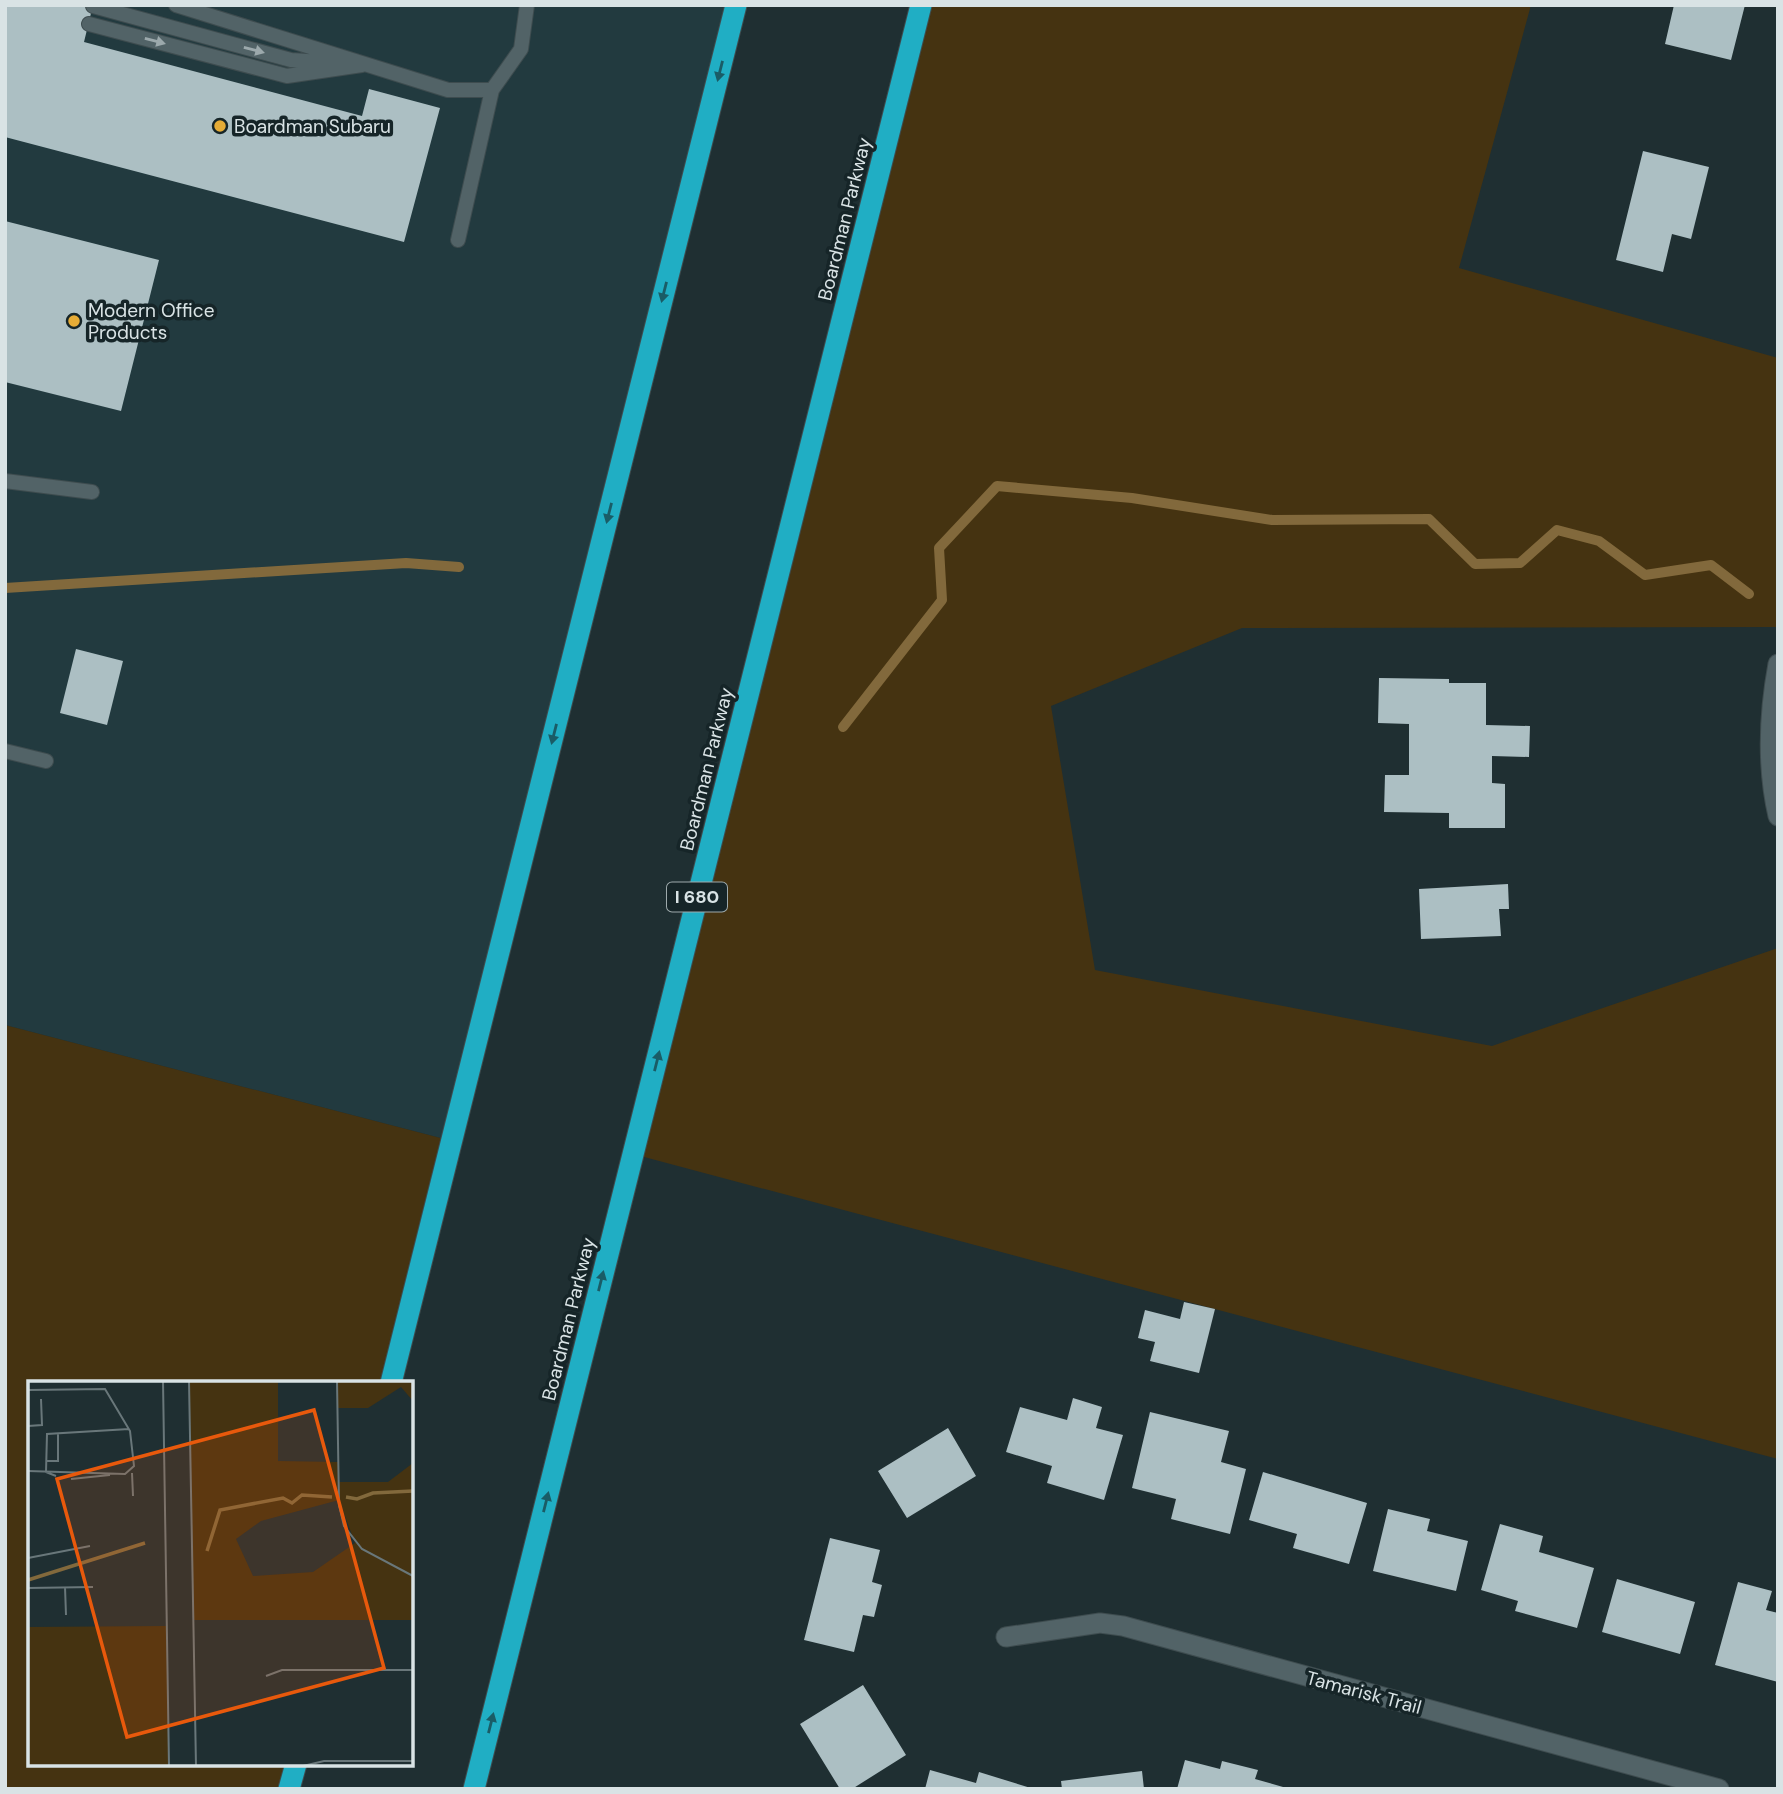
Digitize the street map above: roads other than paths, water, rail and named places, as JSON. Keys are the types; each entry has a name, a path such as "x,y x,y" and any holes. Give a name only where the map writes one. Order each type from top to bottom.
{"highway":[{"path":"392,1381 736,5"},
{"name":"Boardman Parkway","path":"474,1789 921,5"},
{"path":"289,1789 295,1766"}],"street":[{"path":"1778,664 1773,689 1771,760 1778,816"},
{"name":"Tamarisk Trail","path":"1006,1637 1100,1623 1123,1626 1719,1789"}],"lane":[{"path":"176,5 448,90 492,90"},
{"path":"458,240 492,90 521,49 527,5"},
{"path":"93,6 290,60 367,64"},
{"path":"89,24 287,76 367,64"},
{"path":"5,481 92,492"},
{"path":"5,751 46,761"}],"waterway":[{"path":"843,727 942,600 939,548 997,486 1132,498 1272,520 1429,519 1475,564 1520,563 1557,530 1599,541 1645,575 1711,565 1749,594"},
{"path":"5,588 406,563 459,567"}],"place":[{"name":"Boardman Subaru","path":"220,126"},
{"name":"Modern Office Products","path":"74,321"}]}
